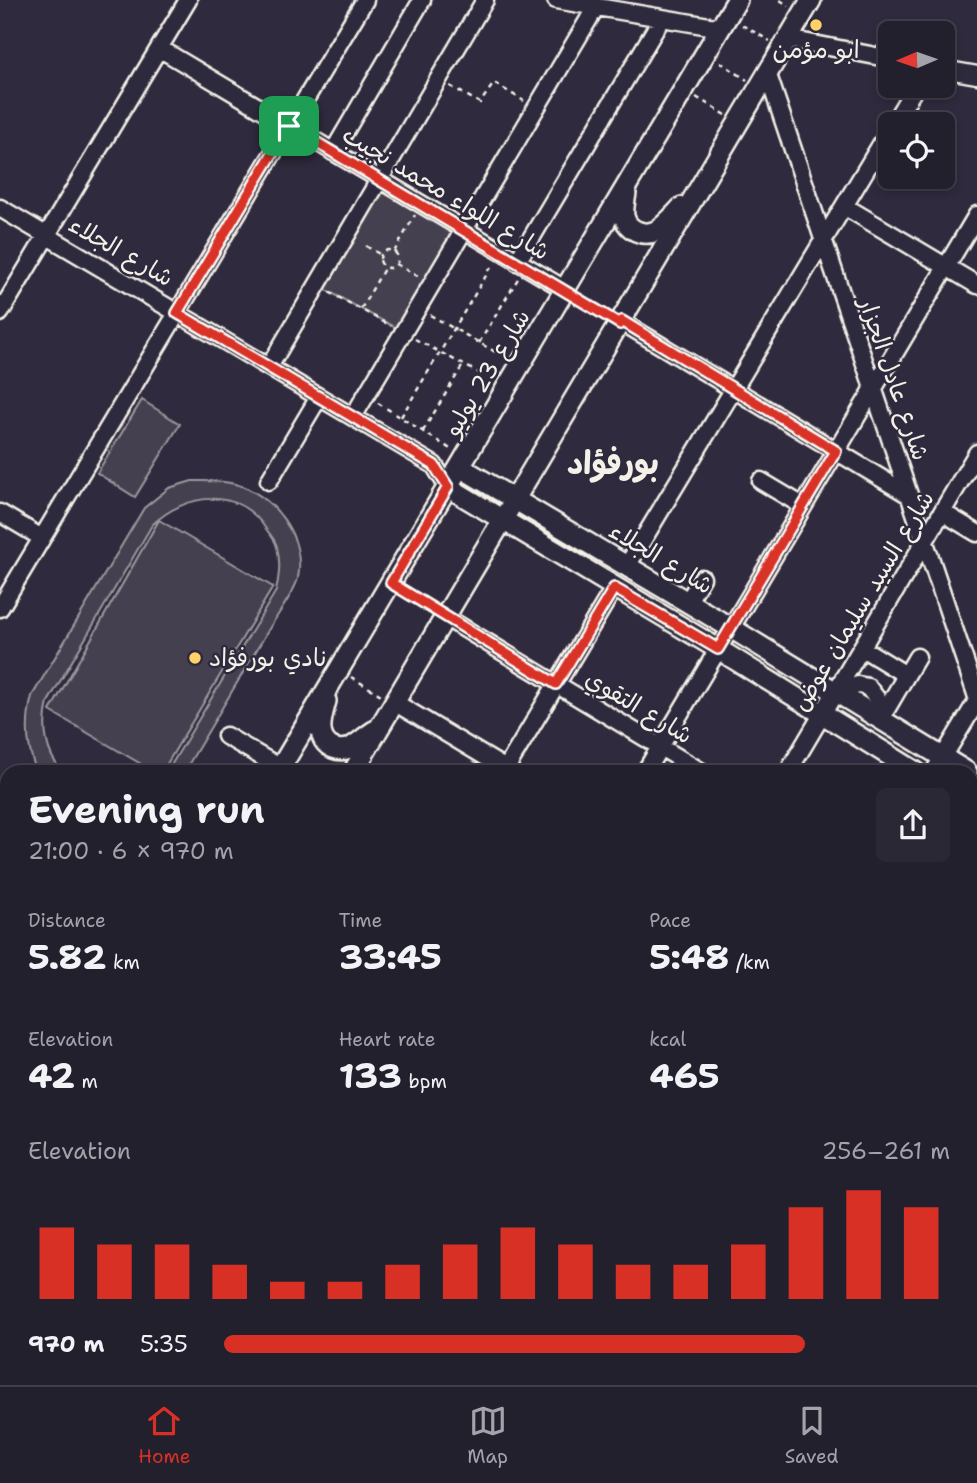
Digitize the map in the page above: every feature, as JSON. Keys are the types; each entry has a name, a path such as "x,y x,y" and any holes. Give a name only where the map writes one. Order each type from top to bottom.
{"main road":[{"path":"357,765 811,0"},
{"name":"شارع 23 يوليو","path":"282,765 728,15"},
{"path":"626,188 626,220 629,226 641,233 654,232 660,228 697,192"},
{"name":"شارع الجلاء","path":"462,463 515,500 880,720 939,765"},
{"name":"شارع الجلاء","path":"448,487 904,765"},
{"path":"334,678 320,725 327,743 332,747 345,749 380,727"}],"street":[{"path":"0,313 188,0"},
{"path":"0,608 365,0"},
{"path":"333,152 422,0"},
{"path":"269,367 485,0"},
{"path":"556,0 662,18 728,15"},
{"path":"353,417 596,7"},
{"path":"521,264 662,18"},
{"path":"786,44 878,57"},
{"name":"شارع اللواء محمد نجيب","path":"159,48 565,290"},
{"path":"956,71 977,75"},
{"name":"شارع عادل الجزار","path":"764,81 823,240 977,699"},
{"path":"627,566 878,149"},
{"path":"844,206 977,285"},
{"name":"شارع الجلاء","path":"0,208 434,465 448,487"},
{"path":"649,765 977,215"},
{"path":"621,323 909,495"},
{"path":"269,481 319,397"},
{"name":"شارع السيد سليمان عوض","path":"792,765 977,453"},
{"name":"شارع الجلاء","path":"434,465 462,463"},
{"path":"761,481 803,506"},
{"path":"942,512 977,533"},
{"path":"0,513 42,538"},
{"path":"687,603 702,578"},
{"path":"510,765 614,588"},
{"name":"شارع التقوي","path":"445,617 690,765"},
{"path":"862,648 906,675"},
{"path":"880,720 917,657"},
{"path":"939,765 977,699"},
{"path":"394,702 497,765"},
{"path":"226,736 271,765"}],"path":[{"path":"728,15 786,44"},
{"path":"706,52 764,81"},
{"path":"438,79 480,103 494,83 536,108"},
{"path":"684,90 739,122"},
{"path":"394,252 421,205"},
{"path":"366,246 381,255"},
{"path":"387,250 394,252 397,256 396,264 391,268 385,267 381,263 381,255 387,250"},
{"path":"401,417 500,251"},
{"path":"396,264 432,285"},
{"path":"479,343 521,264"},
{"path":"361,309 385,267"},
{"path":"565,290 621,323"},
{"path":"417,309 499,354"},
{"path":"423,431 463,365"},
{"path":"366,395 423,431 462,463"},
{"path":"391,583 445,617"},
{"path":"334,678 394,702"}],"shaded area":[{"path":"379,180 464,230 403,332 317,285"},
{"path":"142,400 180,424 135,497 97,473"},
{"path":"192,481 219,481 249,489 262,497 284,519 297,547 298,578 293,590 188,765 171,765 276,591 279,564 273,538 254,515 241,506 226,500 211,499 195,501 165,514 152,525 48,702 46,739 57,765 35,765 28,735 32,696 144,508 169,488"},
{"path":"159,520 273,587 166,765 143,765 50,711"}],"place":[{"name":"ابو مؤمن","path":"816,25"},
{"name":"نادي بورفؤاد","path":"195,658"}],"district":[{"name":"بورفؤاد","path":"613,463"}],"route":[{"path":"289,126 620,324 622,321 836,451 718,649 614,588 556,684 391,583 448,487 434,465 177,313 289,126"}]}
